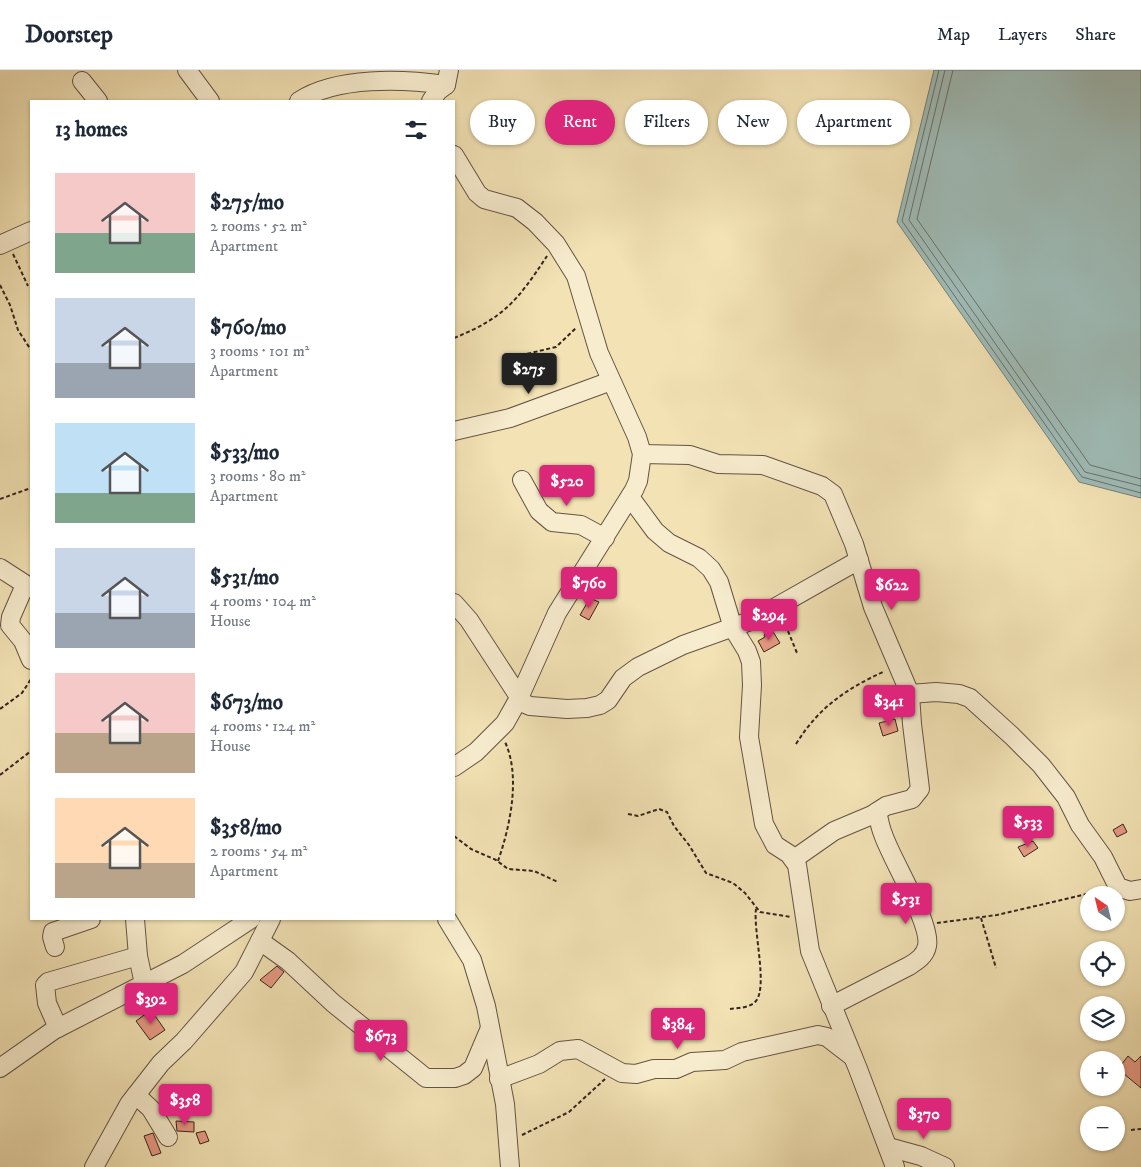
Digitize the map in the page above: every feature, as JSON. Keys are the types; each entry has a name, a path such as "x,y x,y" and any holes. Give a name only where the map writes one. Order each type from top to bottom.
{"street":[{"path":"188,70 209,100"},
{"path":"302,100 332,89 357,83 447,77"},
{"path":"432,100 447,77"},
{"path":"82,80 97,100"},
{"path":"455,766 476,752 498,731 519,698 558,614 630,497 638,481 642,454 637,437 599,353 576,276 556,244 535,222 517,208 484,199 477,193 456,162"},
{"path":"4,244 30,231"},
{"path":"455,431 510,418 611,381"},
{"path":"642,454 690,455 718,464 763,465 828,489 837,501 859,560 873,607 910,694 920,791 912,799 886,806 826,836 794,859"},
{"path":"522,480 539,511 552,522 581,525 605,538"},
{"path":"630,497 655,531 670,543 699,558 711,569 724,594 733,628 748,651 751,662 752,685 749,737 764,824 775,845 794,859 801,883 810,951 831,1006 854,1057 895,1167"},
{"path":"455,604 469,620 519,698 530,706 567,709 595,707 608,700 618,684 638,667 683,645 753,620 859,560"},
{"path":"0,568 28,587 11,617 10,625 23,641 30,658"},
{"path":"910,694 936,692 959,694 970,698 1012,736 1040,764 1066,797 1080,825 1103,857 1118,886"},
{"path":"831,1006 898,972 921,957 928,943 911,892 883,835 877,812"},
{"path":"1125,889 1130,891 1141,889"},
{"path":"55,947 52,937 53,932 87,920"},
{"path":"135,920 138,956 144,984"},
{"path":"0,1068 58,1028 183,964 249,920"},
{"path":"94,1167 136,1095 161,1063 184,1041 244,972 270,920"},
{"path":"448,920 472,960 484,998 505,1104 506,1142 510,1167"},
{"path":"260,941 288,961 333,1003 426,1078 455,1078 464,1075 473,1068 490,1028"},
{"path":"58,1028 45,995 45,985 48,982 138,956"},
{"path":"499,1079 539,1064 556,1052 574,1049 584,1052 622,1072 636,1074 654,1069 670,1070 692,1062 725,1060 742,1052 818,1035 828,1037 854,1057"},
{"path":"136,1095 151,1110 168,1137"},
{"path":"888,1147 921,1156 945,1167"}],"path":[{"path":"4,244 28,286"},
{"path":"455,338 477,329 512,305 556,244"},
{"path":"0,285 10,305 18,330 30,348"},
{"path":"503,363 522,355 556,347 589,316"},
{"path":"0,499 30,488"},
{"path":"776,606 797,653"},
{"path":"796,744 805,729 834,699 868,679 899,665"},
{"path":"0,709 22,692 30,680"},
{"path":"498,731 510,754 512,778 512,805 498,861"},
{"path":"0,775 30,751"},
{"path":"628,814 638,816 659,808 667,812 676,830 689,845 706,873 733,883 760,912 785,915 805,923"},
{"path":"455,837 471,848 512,870 534,871 558,882"},
{"path":"922,923 944,923 980,918 1080,896"},
{"path":"730,1009 752,1004 758,995 761,973 756,934 756,909"},
{"path":"980,918 996,968"},
{"path":"506,1142 569,1112 602,1082 622,1072"},
{"path":"1131,1130 1141,1129"}],"water":[{"path":"934,70 1141,70 1141,498 1079,482 897,222"}],"building":[{"path":"590,598 599,602 589,620 580,615"},
{"path":"772,630 780,643 764,652 758,641"},
{"path":"895,719 898,731 883,736 879,723"},
{"path":"1123,824 1127,832 1117,837 1113,830"},
{"path":"1033,841 1038,848 1024,857 1018,847"},
{"path":"277,966 284,972 271,988 260,980"},
{"path":"151,1010 165,1030 150,1040 136,1021"},
{"path":"1128,1056 1135,1062 1141,1056 1141,1088 1125,1075 1125,1060"},
{"path":"176,1121 194,1122 194,1132 177,1131"},
{"path":"205,1131 209,1141 200,1144 196,1133"},
{"path":"153,1133 161,1153 152,1156 144,1136"}]}
